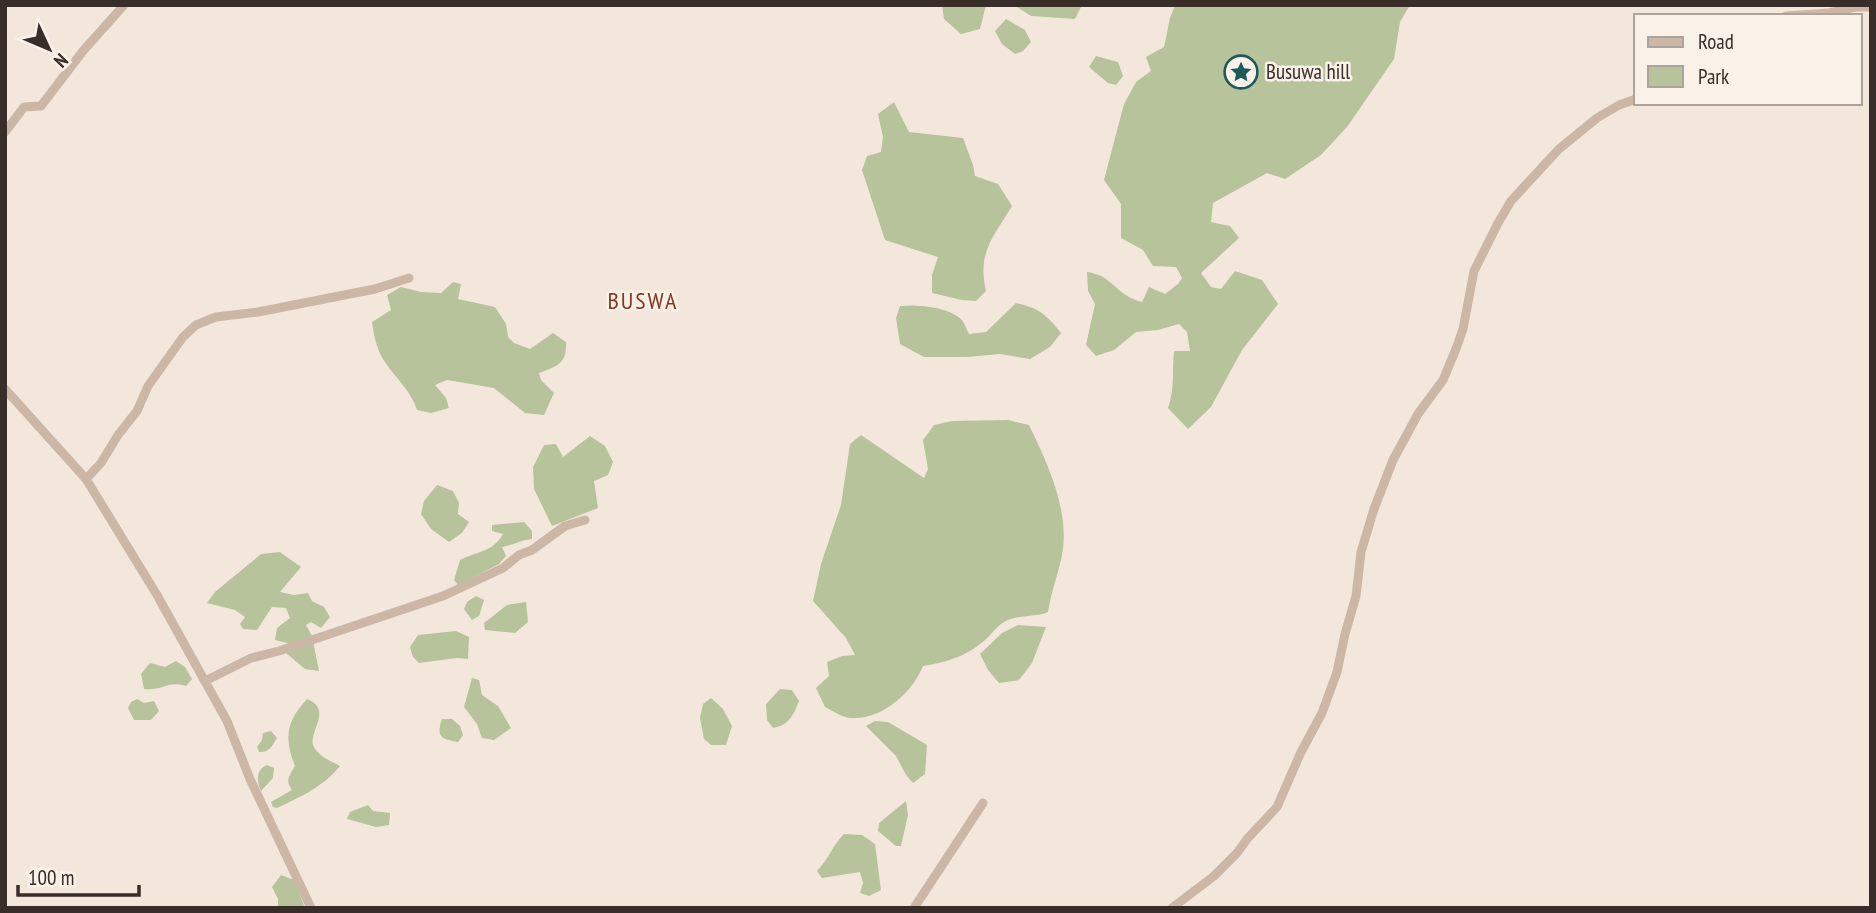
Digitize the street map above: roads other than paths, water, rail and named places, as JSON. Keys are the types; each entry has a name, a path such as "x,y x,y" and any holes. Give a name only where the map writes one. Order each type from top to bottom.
{"street":[{"path":"5,132 24,107 41,106 83,51 124,5"},
{"path":"1815,14 1871,7"},
{"path":"1172,908 1214,876 1277,807 1301,752 1322,713 1337,672 1356,596 1361,552 1374,509 1393,460 1418,414 1443,380 1457,349 1464,329 1474,271 1498,223 1511,201 1559,149 1597,118 1634,100"},
{"path":"86,479 101,463 137,411 148,386 183,337 197,325 216,317 375,289 409,278"},
{"path":"5,389 86,479 157,595 227,721 250,779 311,908"},
{"path":"205,681 251,658 443,596 503,568 565,526 585,520"},
{"path":"914,908 984,803"}],"place":[{"name":"Busuwa hill","path":"1241,72"}],"district":[{"name":"BUSWA","path":"643,301"}]}
